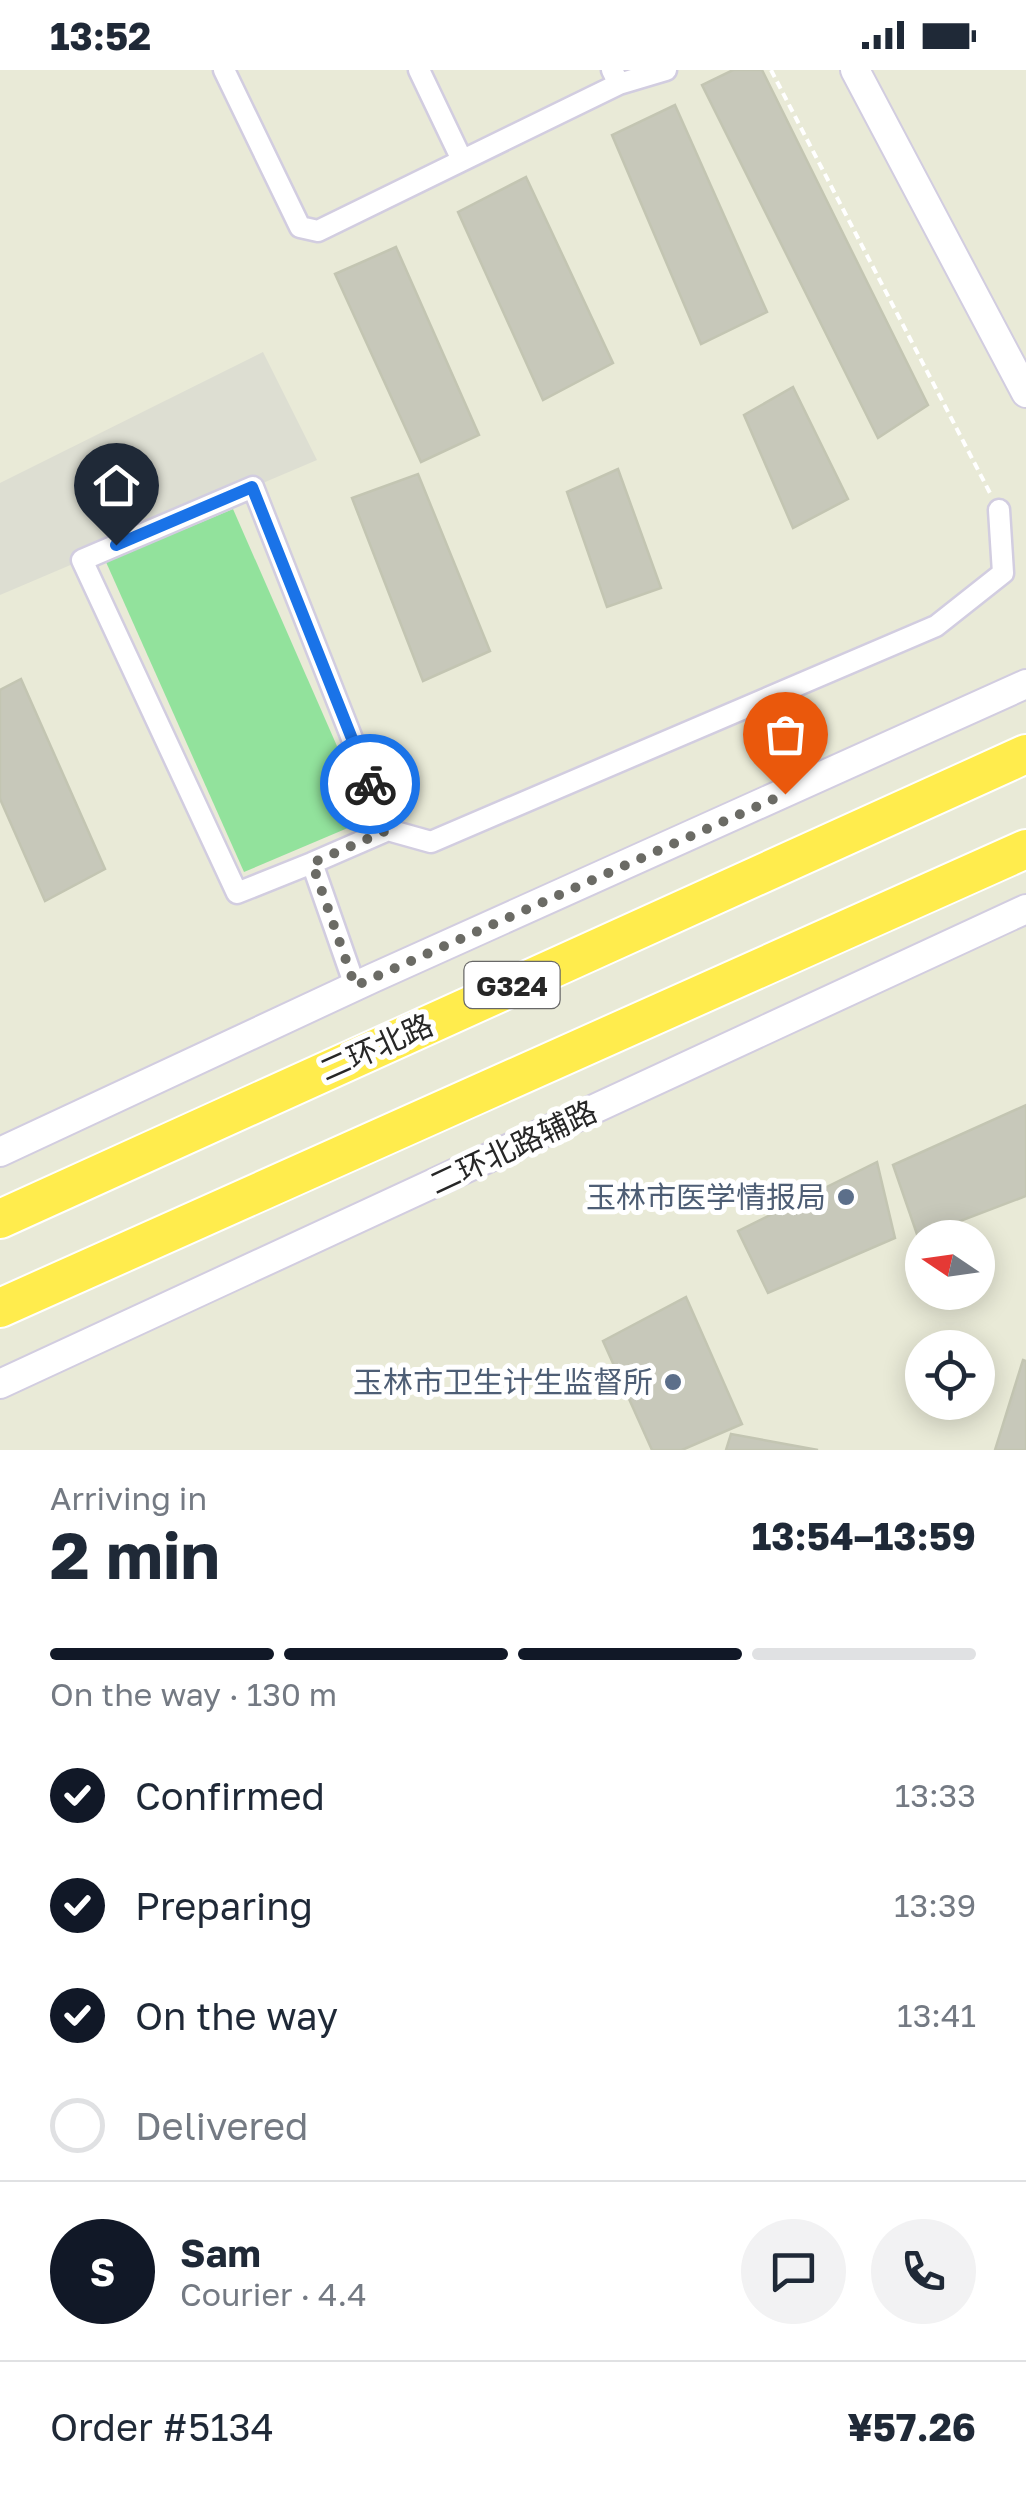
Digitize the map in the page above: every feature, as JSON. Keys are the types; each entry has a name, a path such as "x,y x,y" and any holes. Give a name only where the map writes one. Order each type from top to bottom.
{"highway":[{"name":"二环北路","path":"0,1219 1026,754"},
{"path":"0,1308 1026,848"}],"street":[{"path":"224,70 300,226 318,231 462,160 616,77 666,70"},
{"path":"420,70 462,160"},
{"path":"855,70 1026,393"},
{"path":"388,830 252,487 82,560 237,893 388,830 430,842 936,626 1003,573 999,510"},
{"path":"0,1152 355,986 1026,684"},
{"path":"312,863 355,986"},
{"name":"二环北路辅路","path":"0,1384 1026,909"}],"path":[{"path":"771,70 999,510"}],"green space":[{"path":"233,509 369,819 244,872 106,562"}],"shaded area":[{"path":"263,352 317,460 0,595 0,483"}],"building":[{"path":"733,70 762,70 928,405 878,438 702,85"},
{"path":"675,105 767,312 701,344 612,135"},
{"path":"526,177 613,363 543,400 458,212"},
{"path":"396,247 479,435 421,462 335,274"},
{"path":"793,387 848,499 793,528 744,415"},
{"path":"618,469 661,588 607,607 567,492"},
{"path":"418,474 490,651 423,681 352,498"},
{"path":"21,679 105,869 45,901 0,799 0,690"},
{"path":"1026,1105 1026,1196 963,1220 912,1220 893,1165"},
{"name":"玉林市医学情报局","path":"877,1162 895,1238 768,1293 738,1231"},
{"name":"玉林市卫生计生监督所","path":"686,1297 742,1424 682,1450 652,1450 603,1341"},
{"path":"1023,1360 1026,1450 995,1450"},
{"path":"731,1434 818,1450 726,1450"}],"way so far":[{"path":"370,784 388,830 312,863 355,986 785,794"}],"place":[{"name":"玉林市医学情报局","path":"846,1197"},
{"name":"玉林市卫生计生监督所","path":"673,1382"}],"route":[{"path":"116,545 252,487 370,784"}]}
